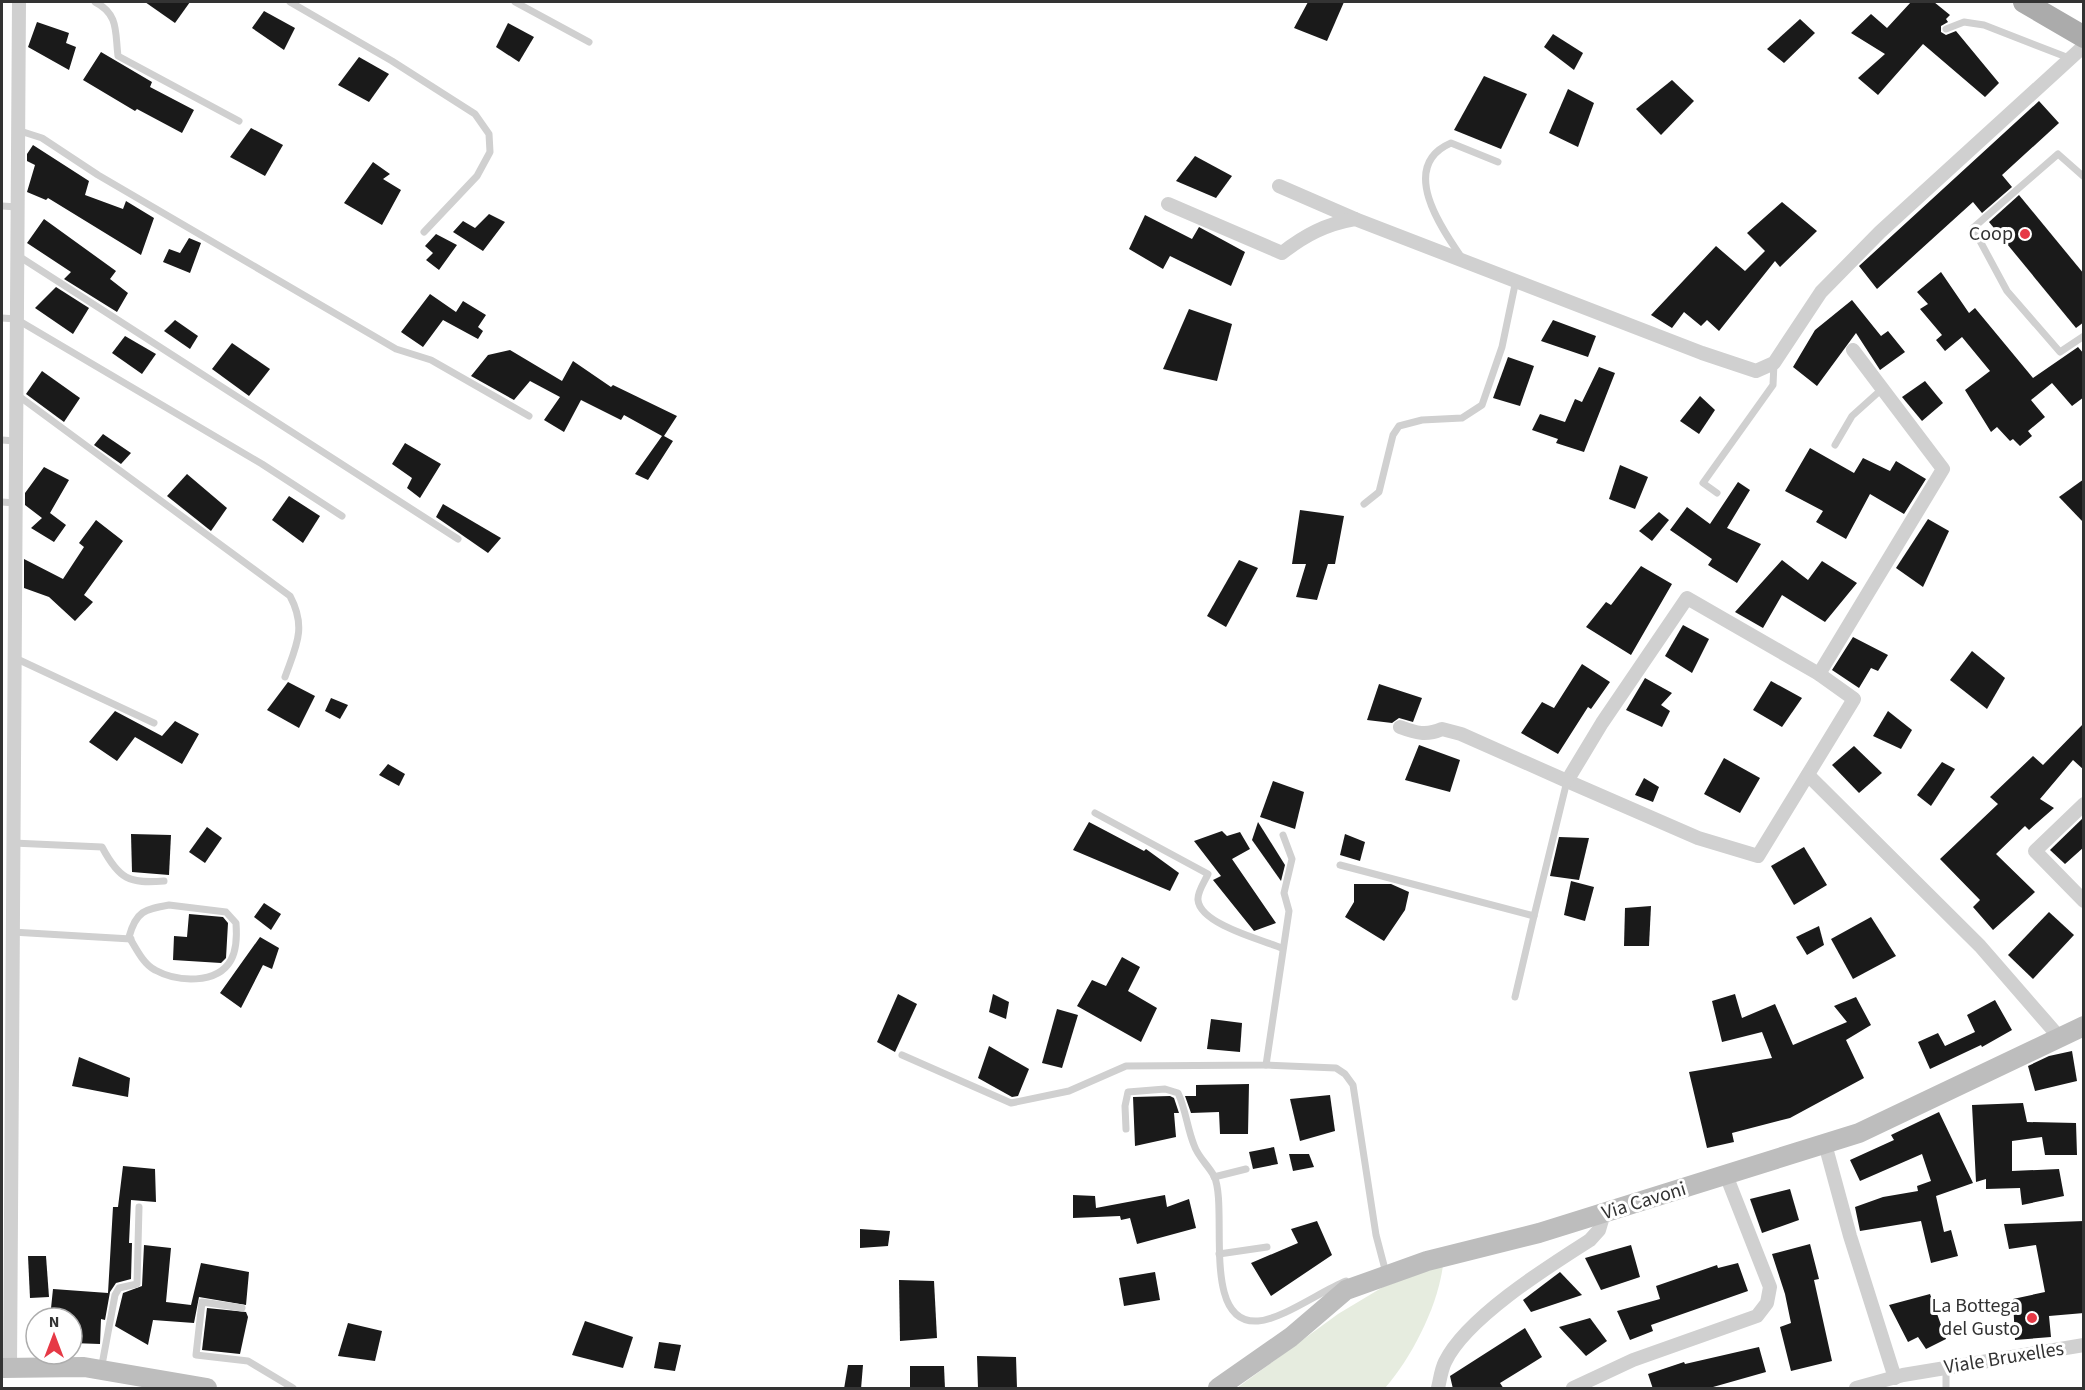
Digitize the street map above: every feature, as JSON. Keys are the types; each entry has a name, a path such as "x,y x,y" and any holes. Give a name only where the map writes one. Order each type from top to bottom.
{"main road":[{"path":"2024,2 2084,37"}],"street":[{"path":"19,2 15,394 8,441 14,657 9,834 12,932 7,995 6,1368 84,1367 207,1389"},
{"path":"1279,186 1354,219 1702,354 1756,371 1774,363 1821,292 1880,232 2084,46"},
{"path":"1168,204 1282,253 1303,237 1334,223 1354,219"},
{"path":"1819,674 1943,469 1853,350"},
{"path":"1400,727 1417,733 1430,734 1442,729 1461,734 1567,781 1698,838 1758,856 1854,699 1819,674 1687,598 1602,723 1567,781"},
{"path":"1808,775 1980,946 2060,1038"},
{"path":"2084,804 2035,851 2084,901"},
{"name":"Via Cavoni","path":"1218,1389 1291,1337 1346,1290 1426,1261 1604,1213 1859,1133 2084,1026"},
{"path":"1825,1144 1850,1236 1895,1378"},
{"path":"1573,1389 1633,1360 1757,1316 1767,1303 1770,1287 1726,1175"},
{"path":"1438,1389 1445,1361 1473,1328 1509,1294 1590,1240 1599,1230 1604,1213"},
{"name":"Viale Bruxelles","path":"1856,1389 1895,1378 1946,1368 2084,1345"}],"lane":[{"path":"95,2 107,8 114,18 118,56 239,122"},
{"path":"290,2 392,61 475,114 489,134 490,152 477,176 424,232"},
{"path":"515,2 589,42"},
{"path":"1946,29 1964,22 1984,25 2069,58"},
{"path":"17,130 42,138 98,175 396,349 431,360 529,416"},
{"path":"1463,260 1441,228 1429,202 1426,188 1432,157 1440,148 1451,143 1498,162"},
{"path":"2084,177 2058,154 1973,228 2007,291 2060,352 2084,336"},
{"path":"2,207 16,207"},
{"path":"16,255 458,539"},
{"path":"1364,504 1379,492 1393,435 1399,426 1422,420 1462,418 1482,405 1502,347 1516,280"},
{"path":"2,318 16,319 262,464 342,516"},
{"path":"1717,493 1703,483 1773,385 1774,363"},
{"path":"1835,446 1852,416 1882,389"},
{"path":"15,394 290,596 298,612 301,629 285,678"},
{"path":"14,657 154,723"},
{"path":"1515,997 1567,781"},
{"path":"1095,813 1208,874 1197,898 1199,908 1210,920 1282,948"},
{"path":"9,834 102,847 125,879 138,882 164,881"},
{"path":"1266,1065 1289,911 1284,893 1292,859 1283,835"},
{"path":"1340,865 1534,916"},
{"path":"146,908 207,908 226,912 236,923 237,941 231,960 219,974 202,979 180,978 153,970 130,939 133,922 146,908"},
{"path":"12,932 130,939"},
{"path":"902,1055 1011,1103 1069,1091 1126,1066 1266,1065 1336,1068 1345,1074 1353,1085 1382,1277 1358,1276 1274,1317 1257,1321 1242,1318 1227,1303 1219,1254 1214,1177 1195,1148 1178,1093 1165,1089 1128,1092 1125,1106 1126,1129"},
{"path":"1214,1177 1246,1169"},
{"path":"101,1370 115,1295 119,1288 137,1284 139,1207"},
{"path":"1219,1254 1267,1247"},
{"path":"242,1308 202,1302 196,1355 248,1361 293,1389"},
{"path":"1946,1368 1946,1389"}],"shaded area":[{"path":"1443,1265 1430,1314 1405,1361 1385,1388 1237,1388 1338,1314 1383,1287"}],"building":[{"path":"145,2 190,2 175,23"},
{"path":"1308,2 1344,2 1327,41 1294,28"},
{"path":"1911,2 1934,2 1950,15 1946,19 1948,22 1941,26 1941,32 1946,35 1956,31 1999,83 1985,97 1923,44 1878,95 1858,78 1885,54 1851,33 1871,14 1887,28"},
{"path":"264,11 295,28 284,50 252,28"},
{"path":"1800,19 1815,33 1784,63 1767,49"},
{"path":"37,22 69,33 66,43 76,47 69,70 28,47"},
{"path":"508,23 534,37 519,62 496,47"},
{"path":"1553,34 1583,53 1574,70 1544,47"},
{"path":"101,52 152,82 150,87 194,110 182,133 137,109 135,111 83,80"},
{"path":"359,57 389,74 369,102 338,85"},
{"path":"1484,76 1527,94 1501,149 1454,130"},
{"path":"1672,80 1694,101 1661,135 1636,109"},
{"path":"1568,89 1594,103 1578,147 1549,133"},
{"path":"2039,101 2059,123 2002,175 2012,187 1982,213 1973,202 1877,289 1859,266"},
{"path":"251,128 283,145 265,176 230,157"},
{"path":"33,145 89,181 85,195 123,209 126,201 154,218 141,255 48,198 46,200 27,192 35,165 27,161 27,154"},
{"path":"1195,156 1232,176 1216,198 1176,181"},
{"path":"373,162 390,174 383,179 401,190 382,225 344,203"},
{"path":"2019,195 2084,274 2084,322 2076,328 1989,222"},
{"path":"1782,202 1817,231 1780,267 1775,261 1719,331 1707,320 1701,326 1684,312 1672,328 1651,315 1716,246 1745,271 1765,251 1747,233"},
{"path":"489,214 505,222 483,251 453,232 463,221 475,228"},
{"path":"1145,215 1192,239 1199,227 1245,252 1231,286 1170,256 1163,269 1129,249"},
{"path":"44,219 116,271 110,279 128,293 117,312 64,279 71,272 27,243"},
{"path":"436,234 457,245 439,270 426,260 433,253 425,246"},
{"path":"189,238 201,243 190,273 163,262 169,249 180,253"},
{"path":"1941,272 1969,313 1975,308 2033,378 2078,347 2084,354 2084,397 2072,406 2052,383 2031,400 2045,417 2028,431 2032,436 2020,446 2013,439 2010,441 1997,427 1991,432 1965,390 1990,371 1962,337 1945,351 1936,340 1942,335 1920,309 1928,304 1917,292"},
{"path":"56,287 89,308 73,334 35,308"},
{"path":"430,294 456,312 463,301 486,315 478,327 483,331 478,339 443,320 423,347 401,332"},
{"path":"1852,300 1881,336 1888,331 1905,352 1880,370 1856,333 1817,386 1793,367 1815,330"},
{"path":"1189,309 1232,324 1217,381 1163,369"},
{"path":"175,320 198,336 190,349 164,331"},
{"path":"1553,320 1596,336 1588,357 1541,341"},
{"path":"125,336 156,354 142,374 112,353"},
{"path":"232,343 270,369 249,396 212,369"},
{"path":"510,350 562,381 573,361 611,387 613,385 677,416 664,436 673,441 648,480 635,474 662,436 624,415 621,420 581,400 564,432 544,420 560,397 530,381 514,400 471,376 488,355"},
{"path":"1508,357 1534,366 1520,406 1493,398"},
{"path":"1599,367 1615,373 1584,452 1556,443 1558,439 1532,430 1540,414 1565,422 1575,399 1582,402"},
{"path":"42,371 80,398 64,422 26,394"},
{"path":"1925,381 1943,403 1922,421 1902,397"},
{"path":"1700,396 1715,410 1699,434 1680,421"},
{"path":"103,434 131,453 121,464 94,445"},
{"path":"405,443 441,464 420,498 407,488 412,478 392,464"},
{"path":"1810,448 1854,473 1863,458 1890,471 1896,461 1926,479 1904,514 1870,494 1846,539 1816,522 1823,511 1785,491"},
{"path":"1620,465 1648,477 1635,509 1609,499"},
{"path":"44,467 69,480 50,513 66,525 54,542 31,528 42,518 25,505 25,493"},
{"path":"187,474 227,508 211,531 167,496"},
{"path":"2084,479 2084,523 2059,497"},
{"path":"1738,482 1750,490 1727,528 1761,544 1737,583 1708,565 1712,559 1670,530 1687,507 1710,524"},
{"path":"289,496 320,516 303,543 272,520"},
{"path":"443,504 501,538 488,553 436,517"},
{"path":"1300,510 1344,516 1335,564 1328,564 1317,600 1296,597 1306,564 1292,564"},
{"path":"1659,512 1669,520 1652,541 1639,531"},
{"path":"1928,519 1949,531 1923,587 1896,568"},
{"path":"96,520 123,541 84,595 93,602 75,621 49,597 24,588 24,559 63,579 84,547 79,543"},
{"path":"1239,560 1258,568 1226,627 1207,616"},
{"path":"1782,560 1808,580 1822,561 1857,583 1825,622 1782,595 1763,628 1735,612"},
{"path":"1641,566 1672,584 1631,655 1586,627 1606,602 1611,605"},
{"path":"1683,625 1709,639 1692,673 1665,656"},
{"path":"1853,637 1888,655 1878,671 1871,668 1859,688 1832,670"},
{"path":"1972,651 2005,678 1987,709 1950,680"},
{"path":"1582,664 1610,682 1591,709 1588,707 1558,754 1521,733 1542,702 1554,708"},
{"path":"1645,678 1672,693 1661,705 1670,711 1662,727 1626,710"},
{"path":"1771,681 1802,698 1782,727 1753,710"},
{"path":"288,682 315,696 299,728 267,710"},
{"path":"1379,684 1422,698 1413,722 1399,718 1392,723 1367,720"},
{"path":"331,698 348,705 340,719 325,711"},
{"path":"115,711 162,736 175,721 199,734 182,764 135,737 117,761 89,742"},
{"path":"1888,711 1912,730 1901,749 1873,736"},
{"path":"2084,723 2084,770 2073,760 2040,799 2054,808 2029,830 2025,826 1996,854 2035,892 1993,930 1973,907 1980,900 1940,859 1998,804 1990,797 2033,756 2043,765"},
{"path":"1419,745 1460,760 1450,792 1405,780"},
{"path":"1854,746 1882,773 1859,793 1832,765"},
{"path":"1724,758 1760,778 1740,813 1704,794"},
{"path":"1942,762 1955,769 1931,806 1917,795"},
{"path":"388,764 405,774 399,786 379,775"},
{"path":"1644,778 1659,787 1653,802 1635,795"},
{"path":"1273,781 1304,792 1295,829 1260,817"},
{"path":"2084,817 2084,847 2065,864 2050,850"},
{"path":"1089,822 1144,851 1146,849 1179,873 1170,891 1073,850"},
{"path":"1258,822 1285,865 1281,881 1252,840"},
{"path":"207,827 222,838 205,863 189,852"},
{"path":"1222,831 1227,836 1240,832 1250,849 1232,859 1276,923 1254,931 1213,880 1221,876 1194,841"},
{"path":"131,834 171,835 169,875 132,872"},
{"path":"1345,834 1365,842 1360,861 1340,855"},
{"path":"1559,837 1589,838 1579,880 1550,876"},
{"path":"1804,847 1827,885 1794,905 1771,866"},
{"path":"1571,881 1594,887 1585,921 1564,915"},
{"path":"1354,884 1391,884 1409,892 1405,910 1384,941 1345,917 1354,902"},
{"path":"264,903 281,914 271,930 254,917"},
{"path":"1651,906 1649,946 1624,946 1625,908"},
{"path":"2049,912 2074,935 2033,979 2008,955"},
{"path":"189,914 223,917 228,923 226,958 221,963 173,960 174,936 187,937"},
{"path":"1871,917 1896,956 1853,979 1831,939"},
{"path":"1819,926 1824,945 1807,955 1796,937"},
{"path":"260,937 279,948 272,969 263,965 241,1008 220,993"},
{"path":"1122,957 1140,967 1128,991 1157,1008 1141,1042 1077,1006 1092,980 1106,986"},
{"path":"898,994 917,1004 895,1052 877,1042"},
{"path":"993,994 1009,1002 1006,1019 989,1012"},
{"path":"1735,994 1742,1018 1775,1004 1793,1045 1847,1022 1834,1006 1856,997 1871,1025 1846,1040 1864,1078 1790,1118 1732,1133 1734,1142 1707,1148 1689,1072 1772,1058 1762,1032 1722,1042 1712,1001"},
{"path":"1995,1000 2012,1030 1982,1047 1981,1045 1930,1069 1918,1042 1938,1033 1945,1046 1975,1032 1967,1015"},
{"path":"1057,1009 1078,1015 1062,1068 1042,1063"},
{"path":"1211,1019 1242,1023 1240,1052 1207,1049"},
{"path":"989,1046 1029,1069 1018,1096 1012,1097 978,1078"},
{"path":"2072,1051 2077,1081 2035,1091 2028,1066 2049,1056"},
{"path":"79,1057 130,1078 128,1097 72,1086"},
{"path":"1249,1084 1248,1134 1220,1134 1219,1112 1191,1113 1185,1096 1196,1096 1196,1085"},
{"path":"1330,1095 1335,1131 1300,1141 1290,1099"},
{"path":"1170,1096 1174,1098 1179,1113 1174,1113 1176,1137 1135,1146 1133,1097"},
{"path":"2023,1103 2027,1122 2076,1123 2077,1155 2045,1155 2042,1137 2012,1141 2012,1171 2059,1169 2064,1196 2022,1205 2020,1188 1986,1189 1986,1179 1976,1182 1972,1105"},
{"path":"1939,1112 1973,1183 1936,1196 1944,1232 1951,1230 1958,1256 1931,1263 1921,1221 1860,1231 1855,1207 1883,1197 1918,1191 1917,1186 1931,1181 1922,1154 1860,1181 1850,1160 1894,1140 1891,1135"},
{"path":"1274,1147 1278,1164 1253,1169 1249,1152"},
{"path":"1289,1154 1309,1154 1314,1167 1293,1171"},
{"path":"123,1166 155,1169 156,1202 131,1200 129,1243 132,1243 131,1279 116,1283 110,1292 105,1320 101,1319 100,1344 84,1343 84,1306 51,1306 53,1289 108,1293 113,1207 118,1207"},
{"path":"1790,1189 1799,1220 1762,1233 1750,1199"},
{"path":"1073,1195 1095,1196 1096,1208 1165,1195 1167,1207 1189,1199 1196,1228 1137,1244 1130,1218 1121,1220 1120,1216 1073,1218"},
{"path":"1317,1221 1332,1255 1271,1296 1251,1263 1298,1243 1291,1229"},
{"path":"2084,1221 2084,1313 2049,1316 2051,1337 2015,1340 2013,1299 2045,1292 2036,1245 2009,1249 2004,1224"},
{"path":"860,1229 890,1231 888,1246 860,1248"},
{"path":"1810,1244 1819,1279 1814,1280 1832,1361 1791,1371 1780,1327 1791,1323 1785,1294 1772,1254"},
{"path":"144,1245 171,1248 166,1302 191,1305 201,1263 249,1272 246,1305 199,1297 194,1323 153,1320 148,1345 115,1326 123,1293 142,1286"},
{"path":"1631,1245 1640,1277 1601,1290 1585,1258"},
{"path":"28,1256 46,1256 49,1297 30,1298"},
{"path":"1738,1263 1748,1291 1651,1325 1653,1331 1630,1340 1617,1311 1660,1299 1656,1286 1717,1265 1718,1268"},
{"path":"1155,1272 1160,1300 1124,1306 1119,1278"},
{"path":"1560,1272 1582,1295 1531,1312 1523,1300"},
{"path":"899,1280 934,1281 937,1338 900,1341"},
{"path":"1930,1294 1946,1339 1926,1349 1918,1337 1908,1342 1889,1305"},
{"path":"207,1308 246,1312 248,1317 240,1354 202,1350"},
{"path":"1590,1318 1607,1341 1586,1356 1559,1327"},
{"path":"585,1321 633,1337 623,1368 572,1355"},
{"path":"348,1323 382,1331 375,1361 338,1356"},
{"path":"1525,1328 1542,1357 1500,1383 1504,1389 1453,1389 1450,1376"},
{"path":"659,1342 681,1345 675,1371 654,1368"},
{"path":"1759,1347 1766,1372 1706,1389 1653,1389 1648,1374 1684,1362 1685,1364"},
{"path":"977,1356 1016,1357 1017,1388 978,1389"},
{"path":"848,1365 863,1365 861,1389 844,1389"},
{"path":"910,1366 944,1366 945,1389 910,1389"}],"place":[{"name":"Coop","path":"2025,234"},
{"name":"La Bottega del Gusto","path":"2032,1318"}]}
